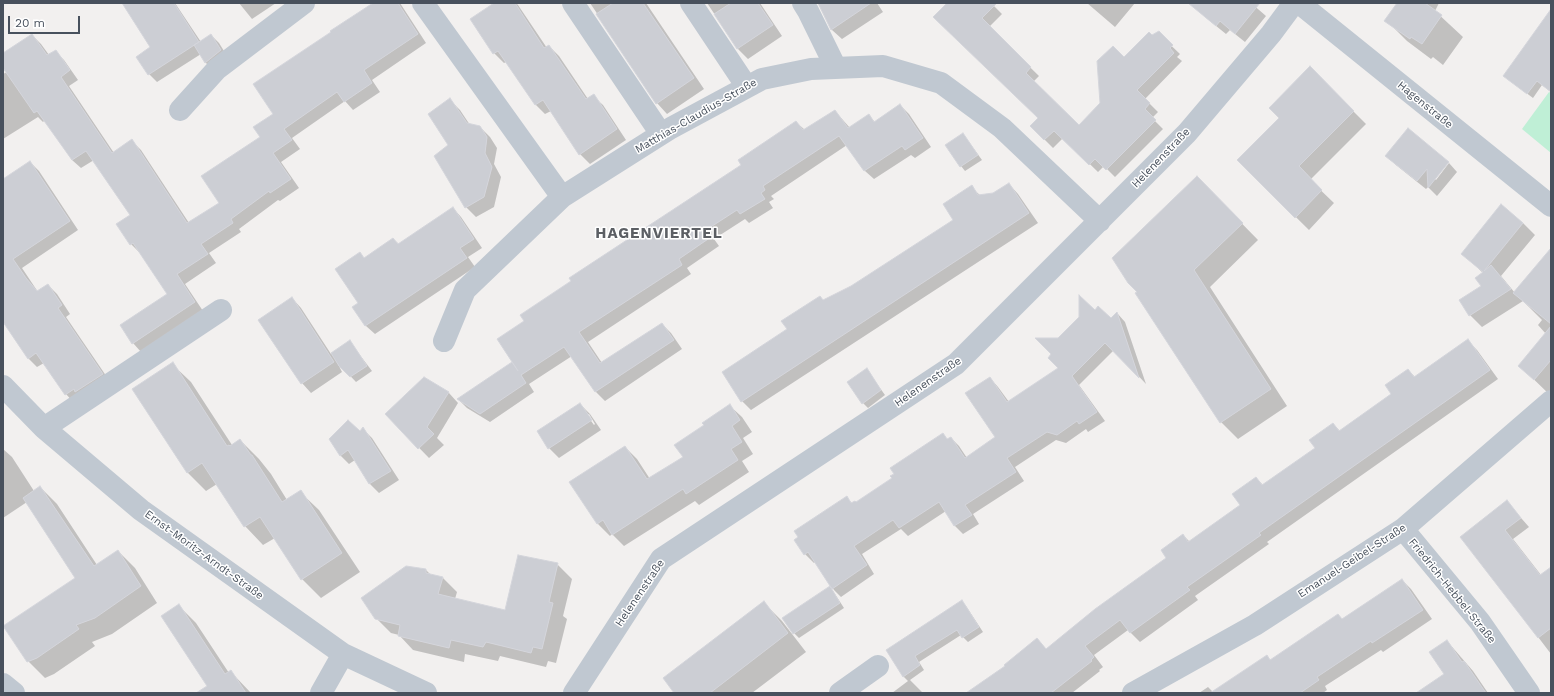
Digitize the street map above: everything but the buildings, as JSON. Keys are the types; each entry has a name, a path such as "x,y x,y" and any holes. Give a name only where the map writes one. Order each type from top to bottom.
{"street":[{"path":"180,110 217,69 304,3"},
{"path":"423,3 562,197"},
{"path":"573,3 661,134"},
{"path":"691,3 747,87"},
{"path":"803,3 836,68"},
{"name":"Helenenstraße","path":"574,693 662,559 956,364 1187,133 1271,34 1294,3"},
{"name":"Hagenstraße","path":"1299,3 1551,206"},
{"name":"Matthias-Claudius-Straße","path":"444,341 465,290 562,197 661,134 762,79 811,69 883,66 941,83 1002,128 1100,221"},
{"path":"44,428 221,310"},
{"name":"Ernst-Moritz-Arndt-Straße","path":"8,398 141,510 343,654 426,693"},
{"name":"Emanuel-Geibel-Straße","path":"1133,693 1255,625 1403,529 1551,401"},
{"name":"Friedrich-Hebbel-Straße","path":"1403,529 1480,622 1529,693"},
{"path":"321,693 343,654"},
{"path":"840,693 878,666"},
{"path":"3,684 14,693"}],"green space":[{"path":"1549,92 1551,93 1551,153 1522,129"}],"district":[{"name":"HAGENVIERTEL","path":"659,234"}]}
